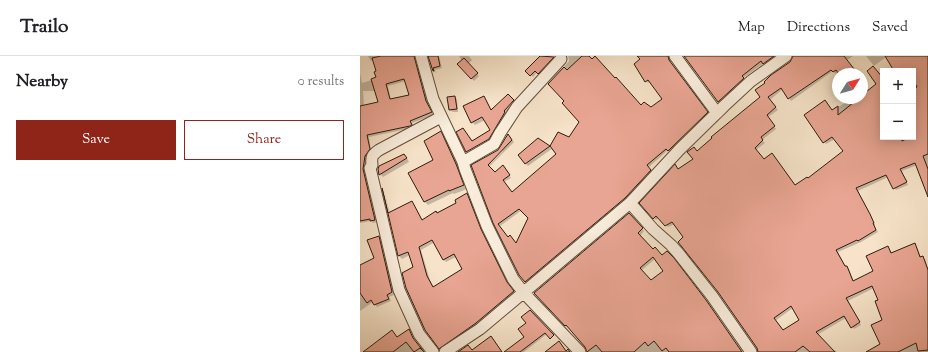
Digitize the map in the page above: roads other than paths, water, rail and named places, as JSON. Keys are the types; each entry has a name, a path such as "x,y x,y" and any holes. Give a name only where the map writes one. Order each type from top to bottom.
{"street":[{"path":"421,56 433,98 463,162 464,169 487,226 513,279 524,293 580,352"},
{"path":"675,56 717,113 724,106"},
{"path":"445,352 480,329 630,203 680,149 724,106 751,81 786,56"},
{"path":"463,162 494,144 516,106 561,59"},
{"path":"434,352 420,334 399,290 370,168 372,165 372,155 441,117"},
{"path":"630,203 653,229 671,245 712,296 751,352"}]}
